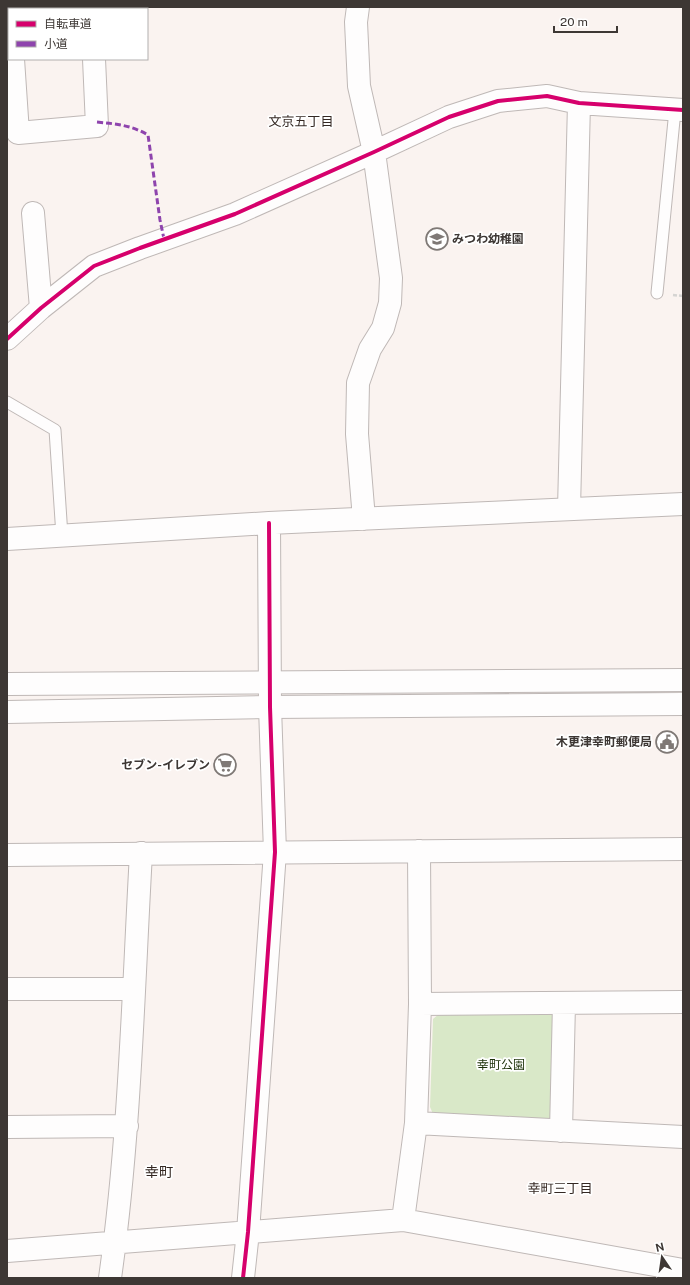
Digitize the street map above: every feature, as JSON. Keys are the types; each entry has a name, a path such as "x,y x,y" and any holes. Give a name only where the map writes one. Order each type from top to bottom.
{"street":[{"path":"358,7 356,22 359,86 374,152 391,278 390,303 385,322 370,349 358,383 357,434 364,519"},
{"path":"12,60 18,133 97,126 94,60"},
{"path":"7,339 41,308 94,266 235,214 449,117 498,101 547,96 580,103 679,110"},
{"path":"569,509 580,103"},
{"path":"33,213 41,308"},
{"path":"7,539 269,523 683,504"},
{"path":"243,1278 248,1232 275,852 270,707 269,523"},
{"path":"7,684 683,680"},
{"path":"7,712 270,707 683,704"},
{"path":"7,855 683,849"},
{"path":"404,1220 416,1123 420,1004 420,851"},
{"path":"110,1278 127,1126 141,854"},
{"path":"7,989 134,989"},
{"path":"420,1004 683,1002"},
{"path":"561,1131 564,1004"},
{"path":"416,1123 683,1137"},
{"path":"7,1127 127,1126"},
{"path":"7,1251 404,1220 683,1270"}],"lane":[{"path":"656,293 679,110"},
{"path":"7,402 55,430 62,536"}],"green space":[{"name":"幸町公園","path":"440,1013 554,1014 555,1115 548,1119 433,1114 430,1107 433,1019"}],"marked path":[{"path":"97,122 129,127 148,135 164,239"}],"cycle path":[{"path":"7,339 41,308 94,266 235,214 449,117 498,101 547,96 579,103 683,110"},
{"path":"243,1278 248,1232 275,852 270,707 269,523"}],"place":[{"name":"みつわ幼稚園","path":"437,239"},
{"name":"木更津幸町郵便局","path":"667,742"},
{"name":"セブン-イレブン","path":"225,765"}],"district":[{"name":"文京五丁目","path":"301,121"},
{"name":"幸町","path":"159,1172"},
{"name":"幸町三丁目","path":"560,1188"}]}
